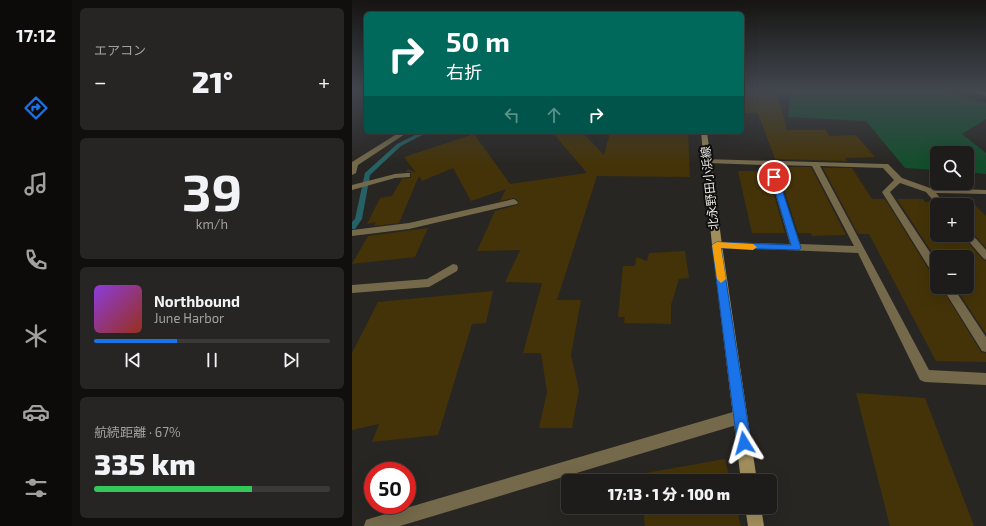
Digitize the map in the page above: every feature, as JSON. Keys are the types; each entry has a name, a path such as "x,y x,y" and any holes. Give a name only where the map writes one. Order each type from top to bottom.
{"main road":[{"name":"北永野田小浜線","path":"704,134 717,245 748,474"},
{"path":"754,514 756,526"}],"street":[{"path":"352,173 354,164 403,134"},
{"path":"707,161 885,166 899,180 929,190 986,192"},
{"path":"770,163 796,248"},
{"path":"815,164 861,250 925,376 986,379"},
{"path":"352,188 407,175"},
{"path":"899,180 886,192 930,260"},
{"path":"929,190 936,198"},
{"path":"352,233 409,226 514,202"},
{"path":"974,242 986,256"},
{"path":"717,245 861,250"},
{"path":"352,289 429,283 453,268"},
{"path":"952,294 986,347"},
{"path":"372,526 740,417"}],"green space":[{"path":"788,115 986,115 986,119 962,134 986,153 986,174 974,173 974,146 930,146 930,170 905,168 866,121 788,117"}],"building":[{"path":"759,115 783,115 787,130 826,130 829,136 856,135 875,157 845,158 847,161 775,159"},
{"path":"474,134 510,184 587,173 554,134 584,134 604,155 609,134 688,134 690,177 597,176 557,300 581,300 571,355 579,390 572,428 539,428 547,392 541,353 523,353 542,283 505,282 520,250 477,251 495,211 517,205 519,201 514,198 500,201 506,189 471,201 453,168 422,181 419,176 399,223 374,226 376,222 367,224 380,198 392,196 402,179 411,178 411,172 406,172 408,169 416,173 404,157"},
{"path":"777,167 811,167 846,235 812,236 811,233 798,233"},
{"path":"823,168 852,168 872,199 885,199 930,272 930,294 945,294 981,352 986,353 986,362 936,361 869,234 858,234"},
{"path":"738,171 767,171 785,233 752,233"},
{"path":"897,199 923,199 925,202 930,202 930,242 968,242 982,259 986,261 986,334 960,294 974,294 974,250 930,250"},
{"path":"974,204 986,216 986,248 974,234"},
{"path":"428,228 415,257 352,264 368,236"},
{"path":"685,251 689,278 679,279 671,305 671,324 624,323 625,317 618,317 623,266 635,266 636,257 647,261 649,253"},
{"path":"493,291 486,323 472,324 438,435 372,442 379,424 352,430 352,353 378,302"},
{"path":"856,393 925,398 974,526 890,526"},
{"path":"725,459 728,474 640,474"},
{"path":"644,514 738,514 741,526 645,526"}],"waterway":[{"path":"352,227 358,219 367,174 399,145 421,134"}],"slow traffic":[{"path":"721,279 717,245 753,247"}],"route":[{"path":"744,443 717,245 796,248 774,177"}]}
